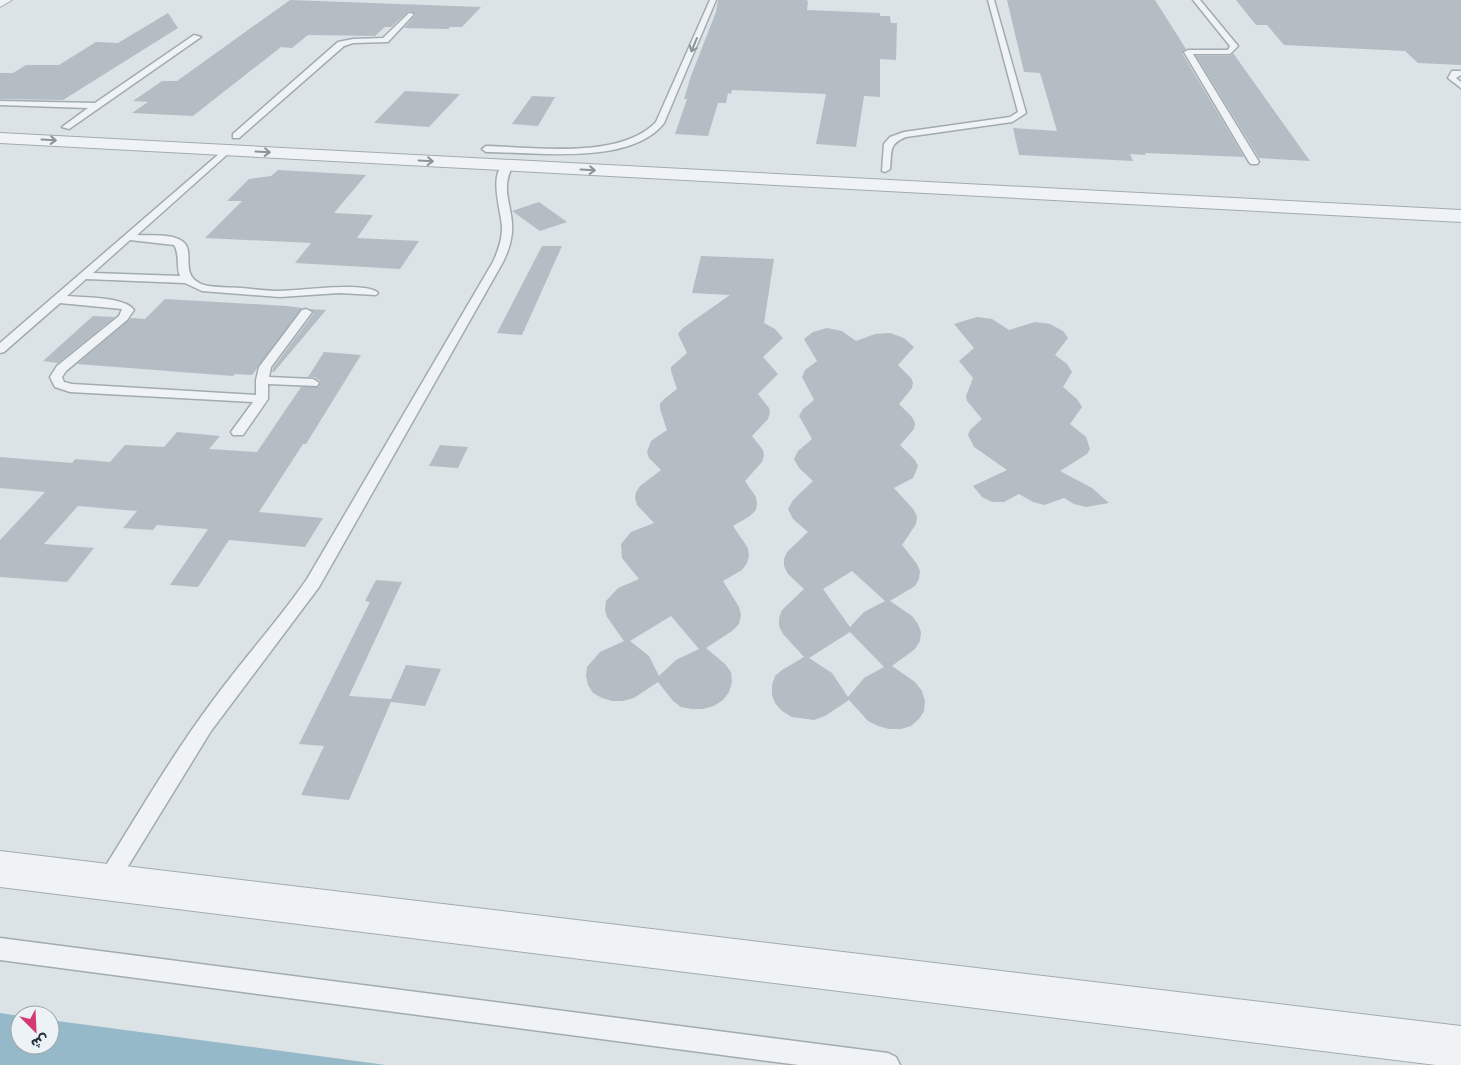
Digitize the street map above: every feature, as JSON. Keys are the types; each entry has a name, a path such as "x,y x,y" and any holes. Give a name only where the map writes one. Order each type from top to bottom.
{"street":[{"path":"0,3 6,0"},
{"path":"0,124 66,127 232,143 508,165 1461,216"},
{"path":"0,138 486,149 1128,182"},
{"path":"0,869 1461,1047"}],"lane":[{"path":"486,149 618,146 650,133 660,123 713,0"},
{"path":"885,170 888,144 893,139 904,135 1012,119 1022,113 991,0"},
{"path":"1196,0 1234,46 1230,52 1188,52 1254,162"},
{"path":"0,349 128,237 341,44 353,41 385,40 411,14"},
{"path":"66,127 197,37"},
{"path":"1461,74 1455,73 1452,78 1461,86"},
{"path":"0,103 96,106"},
{"path":"107,882 202,730 238,679 289,617 313,583 498,262 507,237 506,215 500,183 508,165"},
{"path":"128,237 167,240 178,243 182,248 183,270 187,280"},
{"path":"84,276 187,280 202,288 259,293 292,294 339,290 372,293"},
{"path":"57,299 116,304 126,307 128,310 123,318 61,369 56,377 59,384 70,388 262,399"},
{"path":"238,432 262,399 262,380 269,361 306,312"},
{"path":"262,380 313,383"},
{"path":"0,949 888,1065"}],"water":[{"path":"0,1013 10,1014 10,1055 60,1055 60,1021 386,1065 0,1065"}],"building":[{"path":"290,0 481,7 462,27 450,27 448,29 404,28 416,14 409,11 391,27 385,27 375,36 308,35 292,48 281,47 193,116 132,113 148,102 133,101 162,81 177,81"},
{"path":"718,0 806,0 808,1 807,10 880,13 880,16 890,16 891,23 897,23 896,60 880,59 880,97 864,96 856,147 816,144 826,94 732,90 731,94 728,93 726,103 718,103 708,136 675,134 687,99 684,99 691,76 716,12"},
{"path":"1007,0 1155,0 1186,49 1182,53 1244,157 1130,154 1133,161 1019,155 1013,128 1057,131 1040,73 1024,72"},
{"path":"1236,0 1461,0 1461,65 1418,63 1405,51 1284,45 1267,25 1256,25"},
{"path":"168,13 178,28 63,100 0,99 0,73 13,73 26,65 59,65 96,42 118,43"},
{"path":"1233,53 1310,161 1259,158 1196,56 1230,56"},
{"path":"405,91 460,94 429,127 374,123"},
{"path":"532,96 555,97 538,126 512,124"},
{"path":"278,170 366,175 334,213 373,215 357,238 419,241 400,269 295,263 311,243 205,238 242,201 227,201 249,179 271,176"},
{"path":"539,202 567,222 540,231 512,211"},
{"path":"542,246 562,246 522,335 497,333"},
{"path":"701,256 774,259 764,323 775,329 783,338 763,357 778,374 758,394 769,408 770,413 768,419 752,436 763,450 762,462 745,481 756,497 756,510 733,526 748,548 749,556 742,570 723,581 739,607 741,615 739,624 732,631 706,648 725,664 731,672 732,682 729,692 723,700 714,706 703,709 681,707 673,701 658,682 634,698 612,701 593,693 588,685 586,676 587,667 600,652 624,641 607,617 605,610 606,601 618,588 639,579 622,558 621,544 631,532 654,523 637,505 635,498 640,486 661,470 649,458 647,452 651,441 667,430 660,404 677,389 671,367 687,353 678,334 683,328 730,295 692,293","holes":["671,616 699,649 676,660 659,676 649,656 630,641"]},
{"path":"165,299 302,308 252,375 235,374 233,376 77,364 131,318 145,319"},
{"path":"309,309 326,310 274,372 272,372 273,368 314,313"},
{"path":"93,316 115,317 58,363 43,361"},
{"path":"977,317 992,319 1009,330 1035,322 1050,324 1063,331 1068,338 1055,355 1067,364 1072,372 1063,387 1077,399 1082,407 1070,424 1086,437 1090,449 1087,454 1060,471 1092,488 1109,503 1086,507 1074,504 1064,498 1044,505 1033,502 1019,494 1004,502 992,502 982,497 973,486 1007,470 974,447 968,435 970,430 982,419 967,401 966,396 973,378 959,361 974,348 954,324"},
{"path":"827,328 842,331 856,341 875,334 890,333 904,338 914,347 898,365 911,378 913,383 912,388 899,404 912,417 915,423 914,429 900,445 915,460 918,466 913,478 894,488 914,510 917,517 916,524 902,545 917,564 920,571 919,579 915,586 890,601 912,616 921,632 920,641 915,649 892,666 915,682 922,691 925,701 924,711 919,719 911,726 901,729 889,729 868,721 849,700 825,716 814,720 792,717 782,711 775,703 772,695 772,685 775,676 804,657 783,634 779,626 779,618 782,610 804,589 788,574 784,566 784,559 787,552 808,532 793,519 788,509 793,500 813,481 799,468 794,459 798,451 812,439 799,416 803,409 814,400 802,377 805,370 817,361 804,339 813,332","holes":["852,571 885,601 864,612 850,627 823,589","850,632 884,667 864,678 848,697 832,673 809,658"]},
{"path":"324,352 361,355 306,444 303,444 259,512 323,518 305,547 229,540 198,587 170,585 208,529 157,525 153,530 123,528 137,511 78,506 44,544 94,548 67,582 0,577 0,540 45,492 0,488 0,457 72,463 75,459 110,462 125,445 164,447 177,432 220,436 209,449 257,452 301,387 319,387 320,381 314,377 308,377"},
{"path":"440,445 468,447 458,468 429,466"},
{"path":"376,580 402,582 349,696 391,699 406,665 441,669 425,706 391,702 349,800 301,795 324,746 299,744 370,602 365,601"}]}
